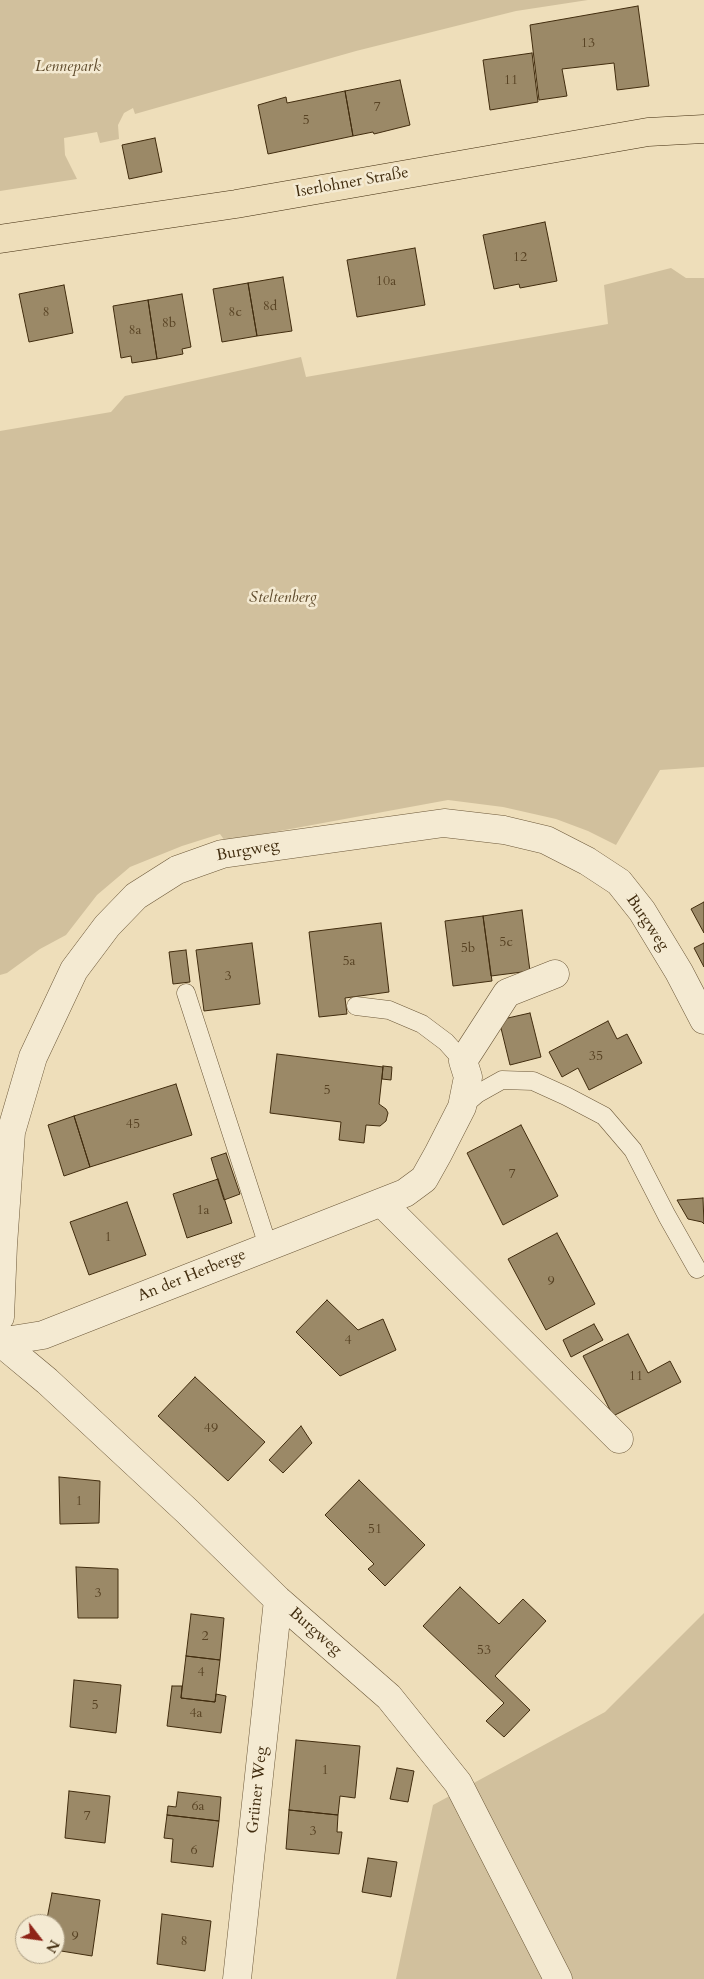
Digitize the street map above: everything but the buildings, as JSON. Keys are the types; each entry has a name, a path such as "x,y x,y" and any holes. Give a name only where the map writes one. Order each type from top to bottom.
{"main road":[{"name":"Iserlohner Straße","path":"0,239 236,204 648,132 704,129"}],"street":[{"name":"Burgweg","path":"0,1317 11,1132 33,1057 74,970 107,926 136,896 177,870 222,854 444,823 504,830 546,840 587,861 619,882 647,919 679,972 704,1020"},
{"path":"463,1061 507,993 555,974"},
{"name":"An der Herberge","path":"0,1342 43,1335 405,1193 424,1179 462,1107 468,1077 463,1061"},
{"path":"382,1203 619,1439"},
{"name":"Burgweg","path":"0,1342 47,1381 188,1512 278,1600 389,1697 458,1783 558,1979"},
{"name":"Grüner Weg","path":"238,1979 278,1600"}],"lane":[{"path":"186,993 268,1246"},
{"path":"356,1006 389,1010 422,1024 446,1042 463,1061"},
{"path":"462,1107 477,1094 502,1080 533,1081 604,1116 633,1150 697,1269"}],"green space":[{"name":"Lennepark","path":"0,0 588,0 516,11 356,51 135,114 133,108 124,113 118,125 119,139 100,143 97,132 64,138 65,155 77,179 0,191"},
{"name":"Steltenberg","path":"671,268 686,278 704,278 704,767 660,770 616,845 588,831 556,819 503,807 448,800 225,841 220,834 182,846 130,867 97,895 66,935 40,949 7,973 0,975 0,431 111,412 125,396 301,357 306,377 608,324 604,285"},
{"path":"704,1613 704,1979 396,1979 433,1805 605,1712"}]}
